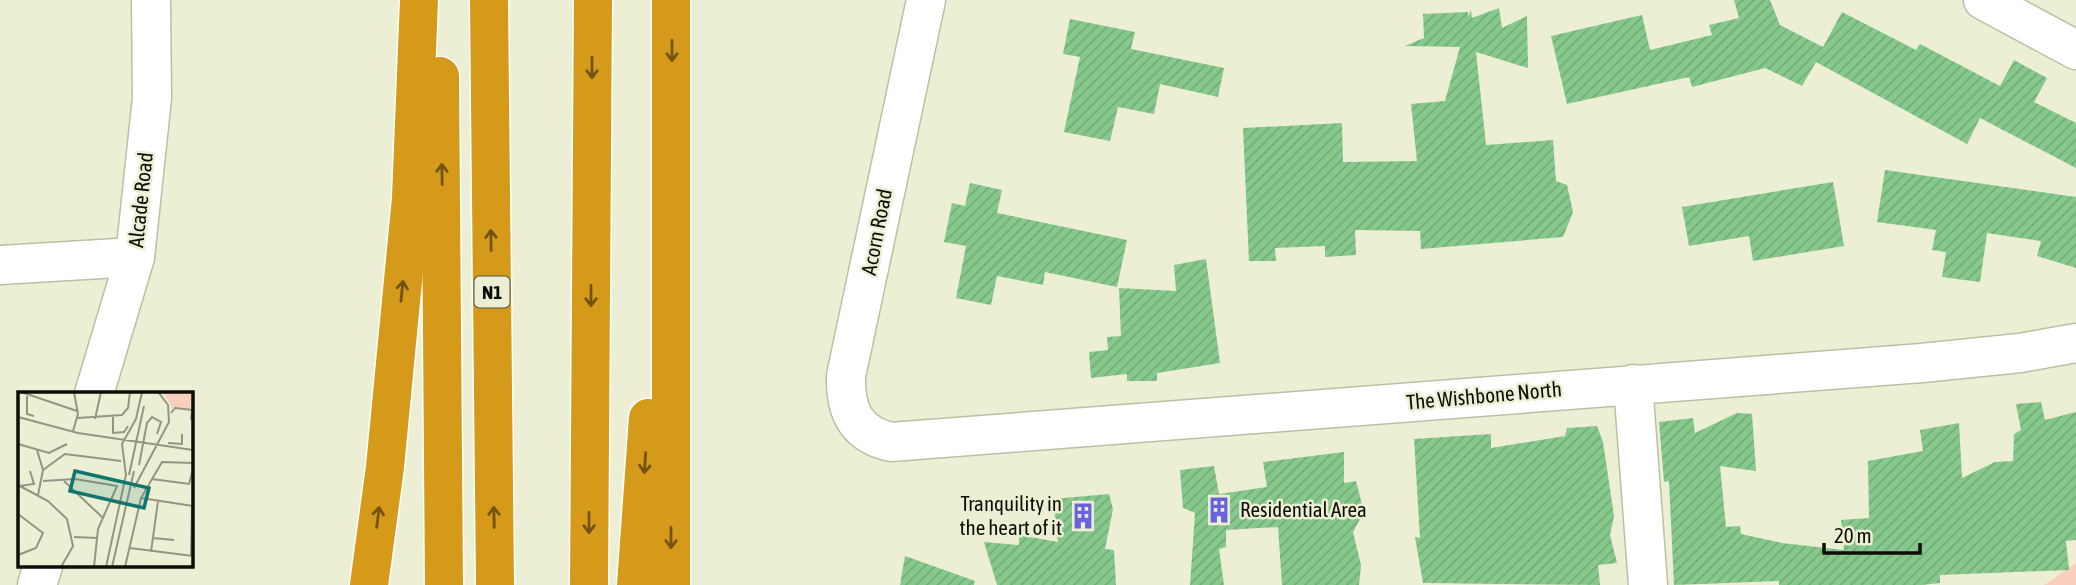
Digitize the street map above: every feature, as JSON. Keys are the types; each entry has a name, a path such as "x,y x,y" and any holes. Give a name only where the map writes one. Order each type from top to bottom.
{"highway":[{"path":"369,585 385,467 411,198 419,0"},
{"path":"438,0 444,585"},
{"name":"N1","path":"489,0 495,585"},
{"path":"589,585 593,0"},
{"path":"671,0 671,585"},
{"path":"636,585 672,102"},
{"path":"421,585 442,217"}],"street":[{"name":"Alcade Road","path":"95,392 135,257 152,97 151,0"},
{"name":"Acorn Road","path":"891,442 870,436 854,421 845,397 846,376 926,0"},
{"path":"1983,0 2076,50"},
{"path":"0,264 135,257"},
{"name":"The Wishbone North","path":"891,442 1967,359 2076,343"},
{"path":"1633,384 1648,585"},
{"path":"37,585 42,568"}],"shaded area":[{"path":"2076,563 2076,585 2044,585"}],"building":[{"path":"1734,0 1770,0 1780,25 1823,47 1842,12 1916,50 1920,44 2000,86 2014,60 2047,78 2034,102 2076,123 2076,168 1980,118 1967,144 1816,62 1802,86 1765,68 1692,87 1689,77 1567,104 1551,36 1642,15 1650,50 1712,35 1709,25 1739,18"},
{"path":"1499,8 1502,28 1527,16 1528,68 1476,52 1486,145 1553,140 1556,181 1567,185 1573,212 1563,237 1421,249 1420,231 1355,230 1356,255 1325,257 1325,246 1275,248 1276,261 1249,261 1243,128 1342,123 1343,162 1417,161 1411,104 1445,101 1460,47 1405,46 1424,38 1423,14 1468,12 1468,17 1471,10 1472,18"},
{"path":"1070,19 1135,32 1131,49 1224,68 1218,97 1160,84 1154,114 1118,107 1110,141 1064,132 1080,57 1063,54"},
{"path":"1885,170 2076,197 2076,268 2037,256 2041,241 1987,233 1980,282 1942,277 1946,252 1932,250 1936,230 1877,222"},
{"path":"1833,182 1844,246 1753,261 1749,236 1689,246 1682,207"},
{"path":"970,183 1002,190 997,213 1127,240 1117,287 1045,272 1043,285 997,276 991,305 956,298 966,246 944,242 952,203 965,206"},
{"path":"1206,259 1220,363 1157,373 1157,381 1127,381 1127,374 1091,378 1089,352 1108,350 1107,337 1121,336 1119,288 1176,291 1174,265"},
{"path":"2041,402 2045,420 2076,412 2076,540 2066,541 2069,570 1940,575 1940,583 1922,585 1779,585 1779,581 1674,585 1669,481 1664,482 1659,422 1693,418 1695,433 1737,413 1752,414 1756,471 1720,466 1726,527 1740,526 1741,534 1782,543 1844,550 1841,520 1869,518 1868,461 1923,451 1920,430 1959,423 1962,478 1995,462 2013,461 2014,434 2021,430 2016,404"},
{"path":"1597,426 1603,442 1614,516 1610,535 1617,563 1598,565 1600,585 1423,583 1415,537 1420,538 1414,439 1491,434 1491,448 1565,436 1567,428"},
{"path":"1344,452 1344,483 1356,481 1364,512 1353,532 1361,565 1359,585 1282,585 1278,527 1226,530 1226,547 1219,549 1224,585 1190,585 1195,513 1183,508 1180,470 1214,466 1219,494 1267,487 1263,462"},
{"path":"1109,494 1113,509 1105,549 1114,550 1116,585 997,585 984,542 1019,545 1019,535 1058,542 1053,499"},
{"path":"905,556 975,581 974,585 900,585"}],"place":[{"name":"Residential Area","path":"1219,510"},
{"name":"Tranquility in the heart of it","path":"1083,516"}]}
